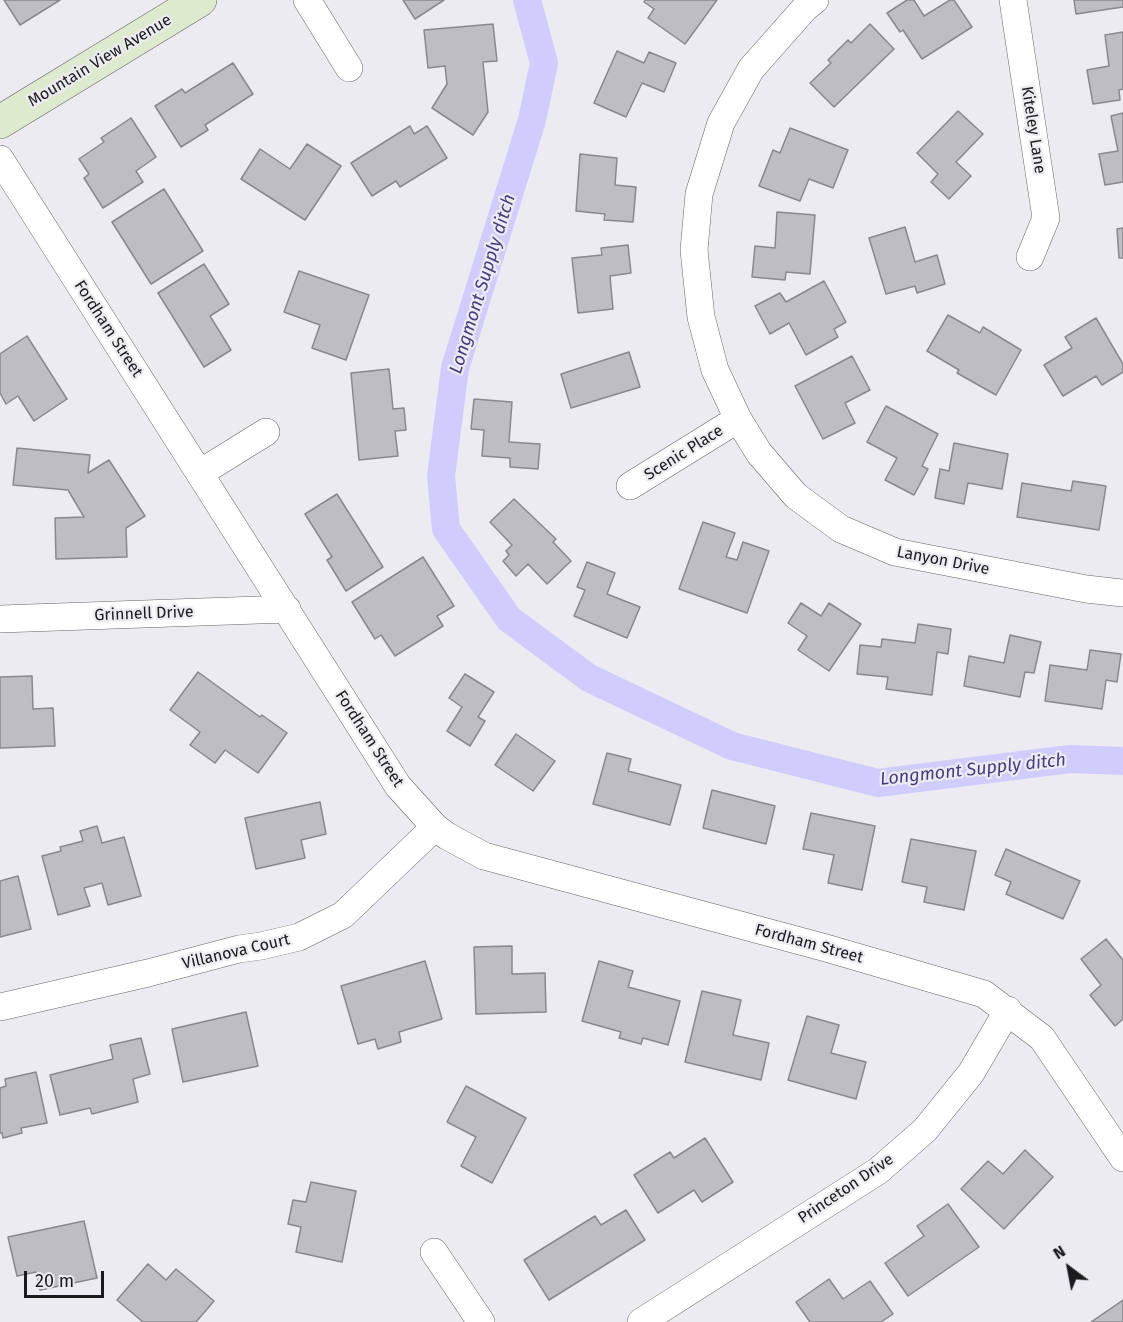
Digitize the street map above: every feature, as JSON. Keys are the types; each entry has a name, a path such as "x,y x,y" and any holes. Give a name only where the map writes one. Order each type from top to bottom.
{"street":[{"name":"Mountain View Avenue","path":"0,122 200,0"},
{"path":"307,0 349,68"},
{"name":"Lanyon Drive","path":"815,0 750,69 721,123 699,194 694,250 701,317 715,369 738,419 759,453 795,496 842,529 895,552 1123,593"},
{"name":"Kiteley Lane","path":"1013,0 1046,218 1030,257"},
{"name":"Fordham Street","path":"0,159 398,786 435,827 484,856 984,993 1042,1038 1123,1158"},
{"name":"Scenic Place","path":"630,486 738,419"},
{"path":"200,473 266,432"},
{"name":"Grinnell Drive","path":"0,620 287,609"},
{"name":"Villanova Court","path":"0,1007 148,973 239,949 299,937 343,915 435,827"},
{"name":"Princeton Drive","path":"641,1322 878,1171 925,1130 971,1073 1008,1010"},
{"path":"434,1252 481,1322"}],"building":[{"path":"4,0 60,0 20,25"},
{"path":"403,0 444,0 415,19"},
{"path":"645,0 717,0 685,44 648,18 654,9 644,2"},
{"path":"907,0 914,0 924,16 950,0 954,0 972,27 922,59 903,30 900,32 887,13"},
{"path":"1074,0 1123,0 1123,7 1076,14"},
{"path":"493,24 497,61 483,62 488,112 473,135 432,108 447,84 445,66 428,68 424,30"},
{"path":"870,24 894,49 834,107 810,83 831,63 828,60 848,40 851,43"},
{"path":"1123,32 1123,89 1119,90 1120,100 1093,104 1087,70 1109,66 1105,35"},
{"path":"617,51 644,63 649,52 676,63 664,92 642,83 626,117 594,103"},
{"path":"233,63 253,94 205,125 208,130 181,147 155,106 182,89 185,93"},
{"path":"958,111 983,134 956,162 971,176 949,199 931,182 938,174 917,153"},
{"path":"1123,113 1123,182 1105,185 1099,154 1118,151 1111,116"},
{"path":"131,118 156,157 136,171 143,182 103,208 84,178 89,174 79,159 104,142 101,138"},
{"path":"410,126 414,134 427,126 447,158 400,187 396,181 372,196 351,163"},
{"path":"790,128 848,150 833,188 809,179 800,201 759,186 773,150 780,153"},
{"path":"307,144 341,166 305,220 241,179 260,149 290,169"},
{"path":"580,154 617,158 615,185 636,187 633,222 604,220 605,214 576,211"},
{"path":"164,189 203,251 151,284 112,222"},
{"path":"777,212 815,215 810,274 786,272 785,280 752,277 755,246 775,248"},
{"path":"905,227 915,262 937,255 945,284 917,293 915,286 886,294 869,238"},
{"path":"1123,228 1123,258 1119,258 1117,229"},
{"path":"628,245 631,273 610,276 613,309 578,313 572,258 602,255 601,248"},
{"path":"204,264 229,304 210,316 231,350 204,367 158,293"},
{"path":"299,271 369,295 346,360 312,348 320,325 284,312"},
{"path":"824,281 846,322 834,329 838,337 806,355 789,323 770,334 755,306 780,293 786,302"},
{"path":"948,315 980,333 983,327 1021,350 996,395 957,373 959,370 927,351"},
{"path":"1096,318 1123,364 1123,372 1102,385 1096,376 1063,396 1044,365 1072,348 1065,337"},
{"path":"27,336 67,399 34,421 18,396 6,404 0,393 0,354"},
{"path":"629,352 640,387 571,408 561,374"},
{"path":"852,356 870,390 845,403 855,423 823,439 795,386"},
{"path":"389,369 393,409 404,408 406,430 395,431 398,456 359,460 351,373"},
{"path":"474,399 512,402 509,442 540,444 538,469 510,467 510,458 482,456 484,430 471,429"},
{"path":"886,406 938,434 922,466 928,469 914,495 885,480 897,458 867,442"},
{"path":"954,443 1008,454 1002,489 968,483 964,504 935,498 940,469 949,471"},
{"path":"17,448 90,455 88,473 109,460 145,516 126,528 127,557 56,559 55,518 84,517 68,490 13,485"},
{"path":"1073,481 1106,486 1099,530 1017,517 1022,483 1071,491"},
{"path":"337,494 383,567 346,591 327,560 332,557 305,514"},
{"path":"514,499 556,539 553,542 571,561 547,584 528,564 516,576 503,561 509,555 506,551 512,545 490,522"},
{"path":"703,522 735,533 726,557 737,560 743,542 769,551 747,613 679,589"},
{"path":"423,557 454,606 437,616 443,626 395,656 381,635 375,639 352,602"},
{"path":"587,562 615,573 607,594 640,607 627,638 574,616 585,590 577,587"},
{"path":"801,603 821,616 829,603 861,624 829,671 798,650 807,636 788,623"},
{"path":"918,624 951,629 948,654 937,652 932,695 886,689 888,677 857,674 860,645 881,647 882,639 915,643"},
{"path":"1010,635 1041,642 1034,673 1025,672 1020,697 964,686 969,656 1004,663"},
{"path":"1090,650 1121,654 1117,682 1106,680 1102,709 1045,701 1050,665 1087,670"},
{"path":"198,672 260,717 262,715 287,733 258,773 225,750 215,763 190,745 200,732 170,710"},
{"path":"465,674 494,692 478,717 485,721 470,746 447,731 462,707 449,698"},
{"path":"32,676 33,709 53,708 55,746 0,748 0,677"},
{"path":"516,734 555,761 533,791 495,765"},
{"path":"607,753 631,759 628,771 681,785 670,825 593,804"},
{"path":"712,790 775,806 766,844 703,828"},
{"path":"320,802 326,834 301,840 305,858 256,869 245,818"},
{"path":"811,813 875,826 862,890 828,883 834,855 803,849"},
{"path":"97,826 102,843 124,837 141,896 108,905 102,883 84,888 90,906 58,915 42,856 61,851 60,847 83,841 80,831"},
{"path":"911,839 976,851 964,910 924,902 927,887 902,882"},
{"path":"1006,849 1080,881 1063,919 1006,894 1011,882 995,875"},
{"path":"18,876 31,929 0,937 0,881"},
{"path":"1106,939 1123,960 1123,1019 1115,1026 1090,995 1101,985 1081,959"},
{"path":"512,946 512,974 545,973 546,1012 476,1014 474,947"},
{"path":"425,961 442,1019 399,1032 401,1042 378,1049 375,1039 358,1044 341,986"},
{"path":"599,961 633,971 628,987 680,1001 668,1045 643,1038 641,1044 619,1038 621,1032 582,1021"},
{"path":"702,991 741,1000 733,1035 769,1043 761,1080 685,1062"},
{"path":"246,1012 258,1066 183,1082 172,1029"},
{"path":"807,1016 839,1025 831,1053 866,1062 856,1099 788,1080"},
{"path":"141,1038 150,1074 133,1079 138,1102 92,1114 90,1108 60,1115 50,1075 113,1059 110,1045"},
{"path":"36,1072 47,1123 21,1128 22,1133 3,1138 0,1133 0,1088 6,1086 5,1079"},
{"path":"466,1086 526,1118 492,1183 461,1166 476,1137 447,1122"},
{"path":"705,1138 733,1182 702,1202 694,1190 658,1213 634,1175 670,1152 674,1158"},
{"path":"1025,1150 1053,1177 1004,1229 961,1189 988,1161 1003,1174"},
{"path":"311,1182 356,1191 342,1262 296,1252 301,1227 288,1224 293,1200 306,1202"},
{"path":"948,1204 979,1247 908,1296 885,1263 924,1236 917,1226"},
{"path":"626,1210 645,1240 549,1300 524,1260 595,1216 601,1225"},
{"path":"84,1221 97,1278 40,1290 36,1272 17,1276 8,1237"},
{"path":"148,1264 166,1280 176,1269 214,1301 196,1322 143,1322 117,1300"},
{"path":"829,1279 843,1299 870,1281 893,1314 881,1322 810,1322 796,1302"},
{"path":"1123,1300 1123,1322 1091,1322"}],"waterway":[{"name":"Longmont Supply ditch","path":"527,0 544,63 532,120 455,368 441,476 446,529 509,619 589,678 732,746 878,783 1070,759 1123,761"}]}
